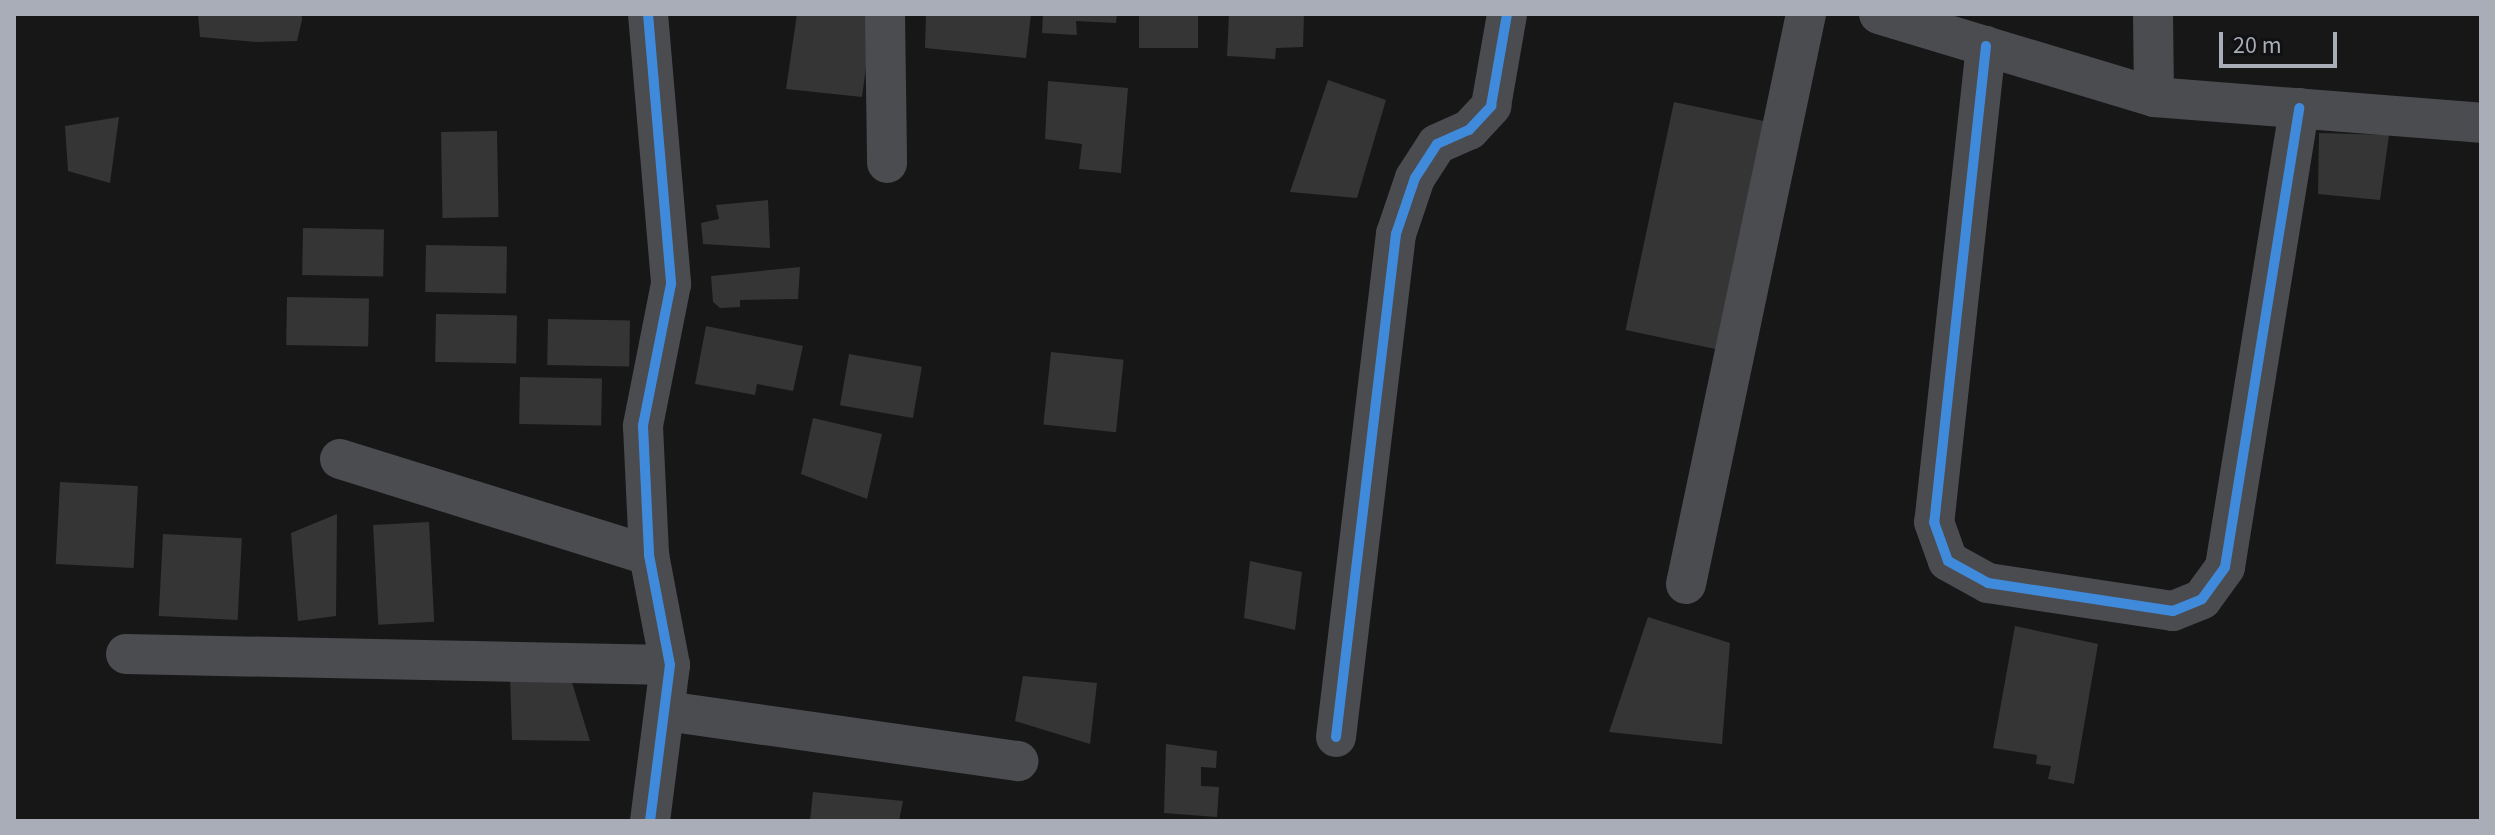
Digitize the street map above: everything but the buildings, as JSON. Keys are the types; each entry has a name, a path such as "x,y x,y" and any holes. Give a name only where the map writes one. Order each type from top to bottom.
{"street":[{"path":"648,14 671,284 643,426 649,555 670,665 650,821"},
{"path":"885,14 887,163"},
{"path":"1336,737 1396,234 1415,178 1437,144 1469,130 1491,106 1507,14"},
{"path":"1686,584 1806,14"},
{"path":"1879,14 2154,97 2481,123"},
{"path":"2153,14 2154,97"},
{"path":"1986,46 1934,522 1948,561 1988,583 2173,611 2202,599 2225,567 2299,108"},
{"path":"340,459 649,555"},
{"path":"126,654 670,665"},
{"path":"666,711 1018,761"}],"cycle path":[{"path":"648,14 671,284 643,426 649,555 670,665 650,821"},
{"path":"1336,737 1396,234 1415,178 1437,144 1469,130 1491,106 1507,14"},
{"path":"1986,46 1934,522 1948,561 1988,583 2173,611 2202,599 2225,567 2299,108"}]}
